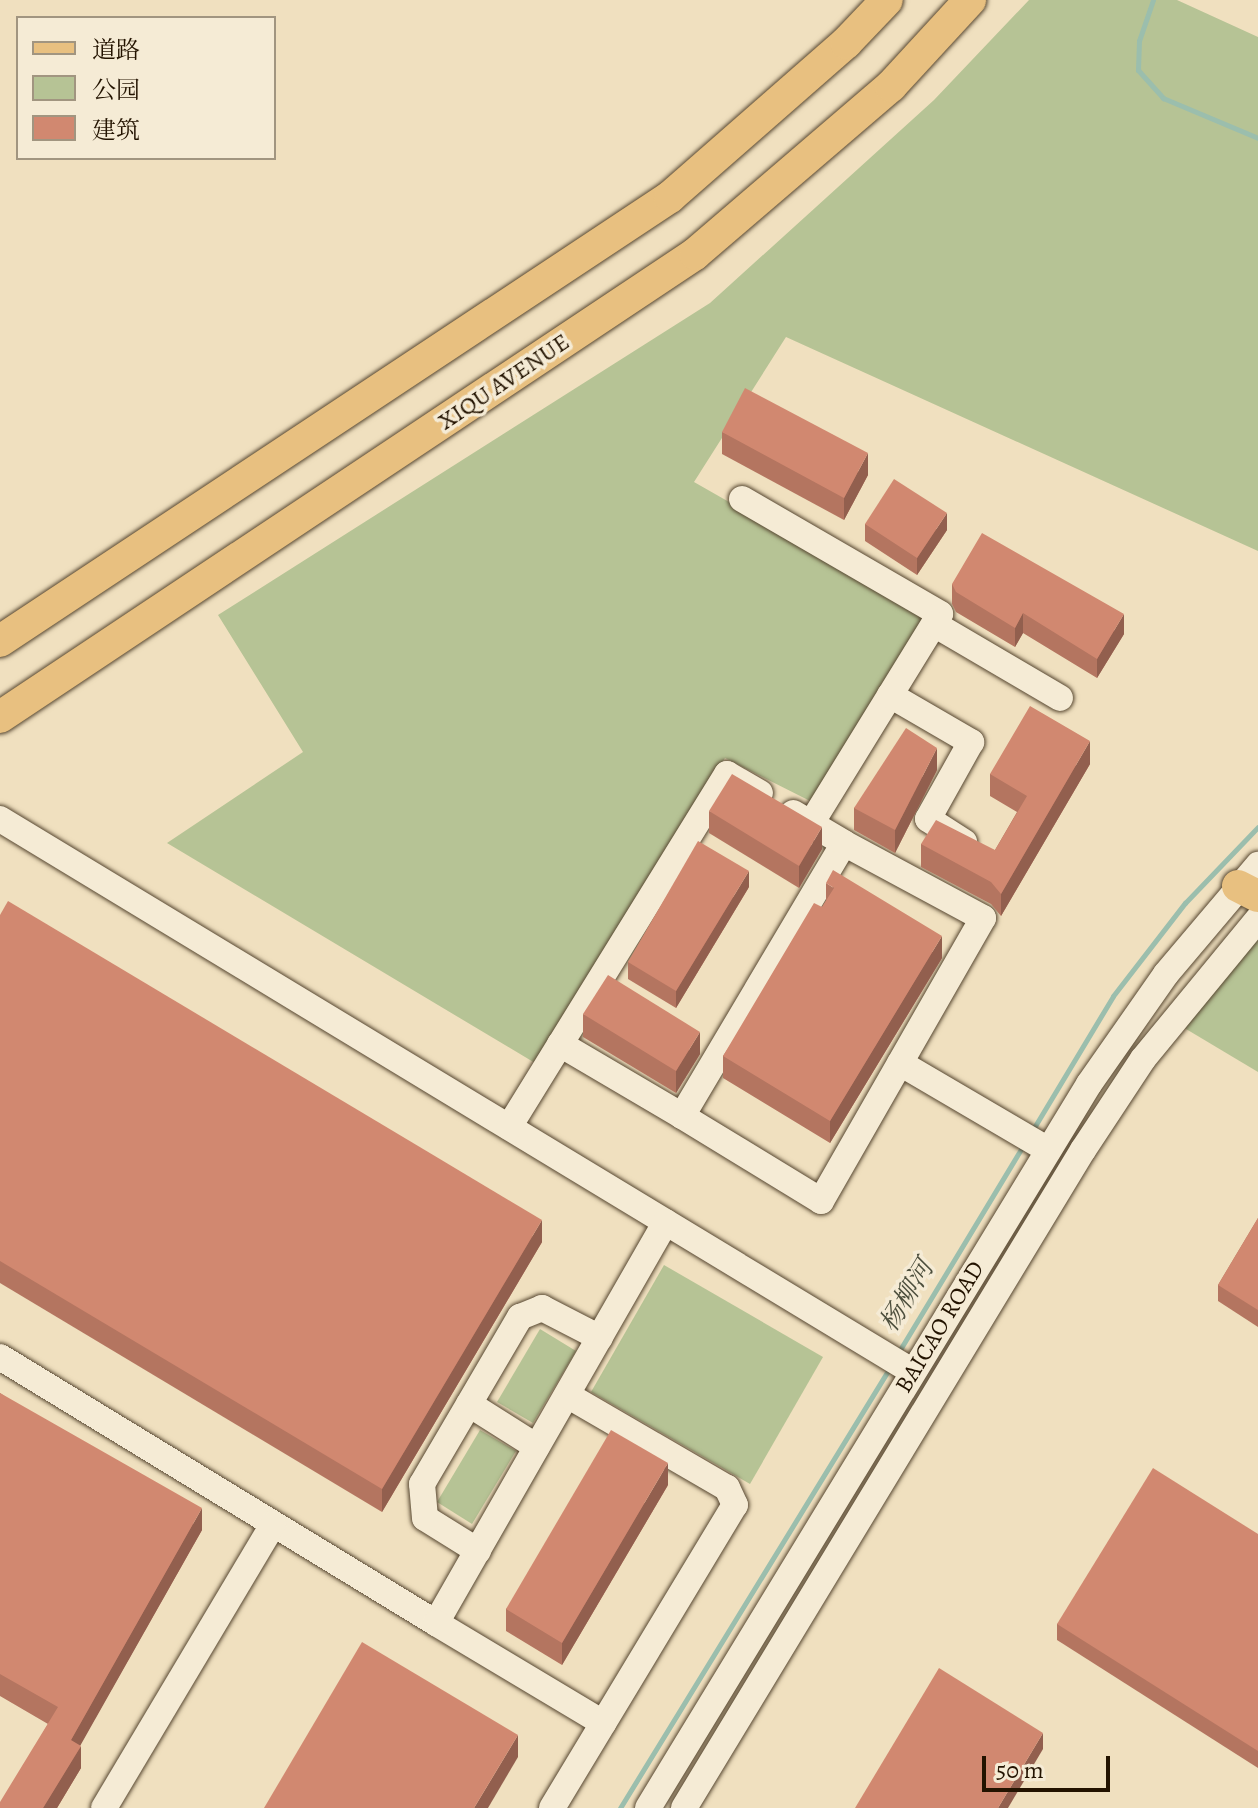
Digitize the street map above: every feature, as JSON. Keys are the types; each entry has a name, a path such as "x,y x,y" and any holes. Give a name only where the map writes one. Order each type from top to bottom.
{"main road":[{"path":"0,641 670,197 846,43 887,0"},
{"name":"XIQU AVENUE","path":"0,717 695,254 891,86 970,0"}],"street":[{"path":"742,499 940,614 811,824"},
{"path":"934,624 1060,698"},
{"path":"890,695 971,742 928,819 978,850"},
{"path":"509,1127 560,1044 727,774 844,843 983,918 821,1201 560,1044"},
{"path":"3,829 509,1127 900,1364"},
{"path":"682,1116 844,843"},
{"name":"BAICAO ROAD","path":"648,1808 900,1364 1034,1142 1166,974 1251,882"},
{"name":"BAICAO ROAD","path":"684,1808 1083,1150 1143,1059 1258,919"},
{"path":"900,1063 1034,1142"},
{"path":"436,1623 666,1222"},
{"path":"478,1551 425,1518 422,1484 520,1317 542,1308 600,1338"},
{"path":"0,1357 603,1723"},
{"path":"552,1808 735,1505 727,1488 567,1395"},
{"path":"469,1404 537,1447"},
{"path":"104,1808 273,1524"}],"green space":[{"path":"1029,0 1177,0 1258,37 1258,551 786,337 694,482 931,617 818,805 725,758 540,1066 167,843 303,752 218,615 710,303 934,100"},
{"path":"1258,939 1258,1072 1181,1026"},
{"path":"664,1265 823,1357 750,1484 591,1392"},
{"path":"540,1329 576,1351 533,1423 497,1402"},
{"path":"480,1430 516,1451 472,1524 437,1502"}],"building":[{"path":"745,388 868,453 844,498 722,432"},
{"path":"894,479 947,513 917,558 865,524"},
{"path":"982,533 1124,614 1097,659 1023,613 1015,628 956,592 952,584"},
{"path":"1030,706 1090,741 1001,894 991,882 921,844 936,820 995,850 1027,796 990,774"},
{"path":"906,728 937,748 895,830 854,808"},
{"path":"732,774 822,827 799,866 709,811"},
{"path":"698,841 749,871 676,991 628,962"},
{"path":"833,870 942,936 830,1121 723,1056 814,903 822,907 834,888 826,883"},
{"path":"8,901 542,1220 382,1489 0,1261 0,915"},
{"path":"608,975 700,1032 676,1071 583,1014"},
{"path":"1258,1218 1258,1310 1218,1285"},
{"path":"0,1393 202,1508 71,1740 81,1746 43,1808 0,1808 0,1802 58,1707 0,1674"},
{"path":"611,1430 668,1463 562,1643 506,1609"},
{"path":"1153,1468 1258,1534 1258,1751 1057,1624"},
{"path":"362,1642 518,1735 474,1808 264,1808"},
{"path":"939,1668 1043,1733 998,1808 855,1808"}],"waterway":[{"name":"杨柳河","path":"1153,0 1139,41 1138,70 1163,98 1258,138"},
{"name":"杨柳河","path":"1032,1131 1113,996 1185,903 1258,827"},
{"name":"杨柳河","path":"898,1353 1023,1146"},
{"name":"杨柳河","path":"620,1808 889,1369"}]}
